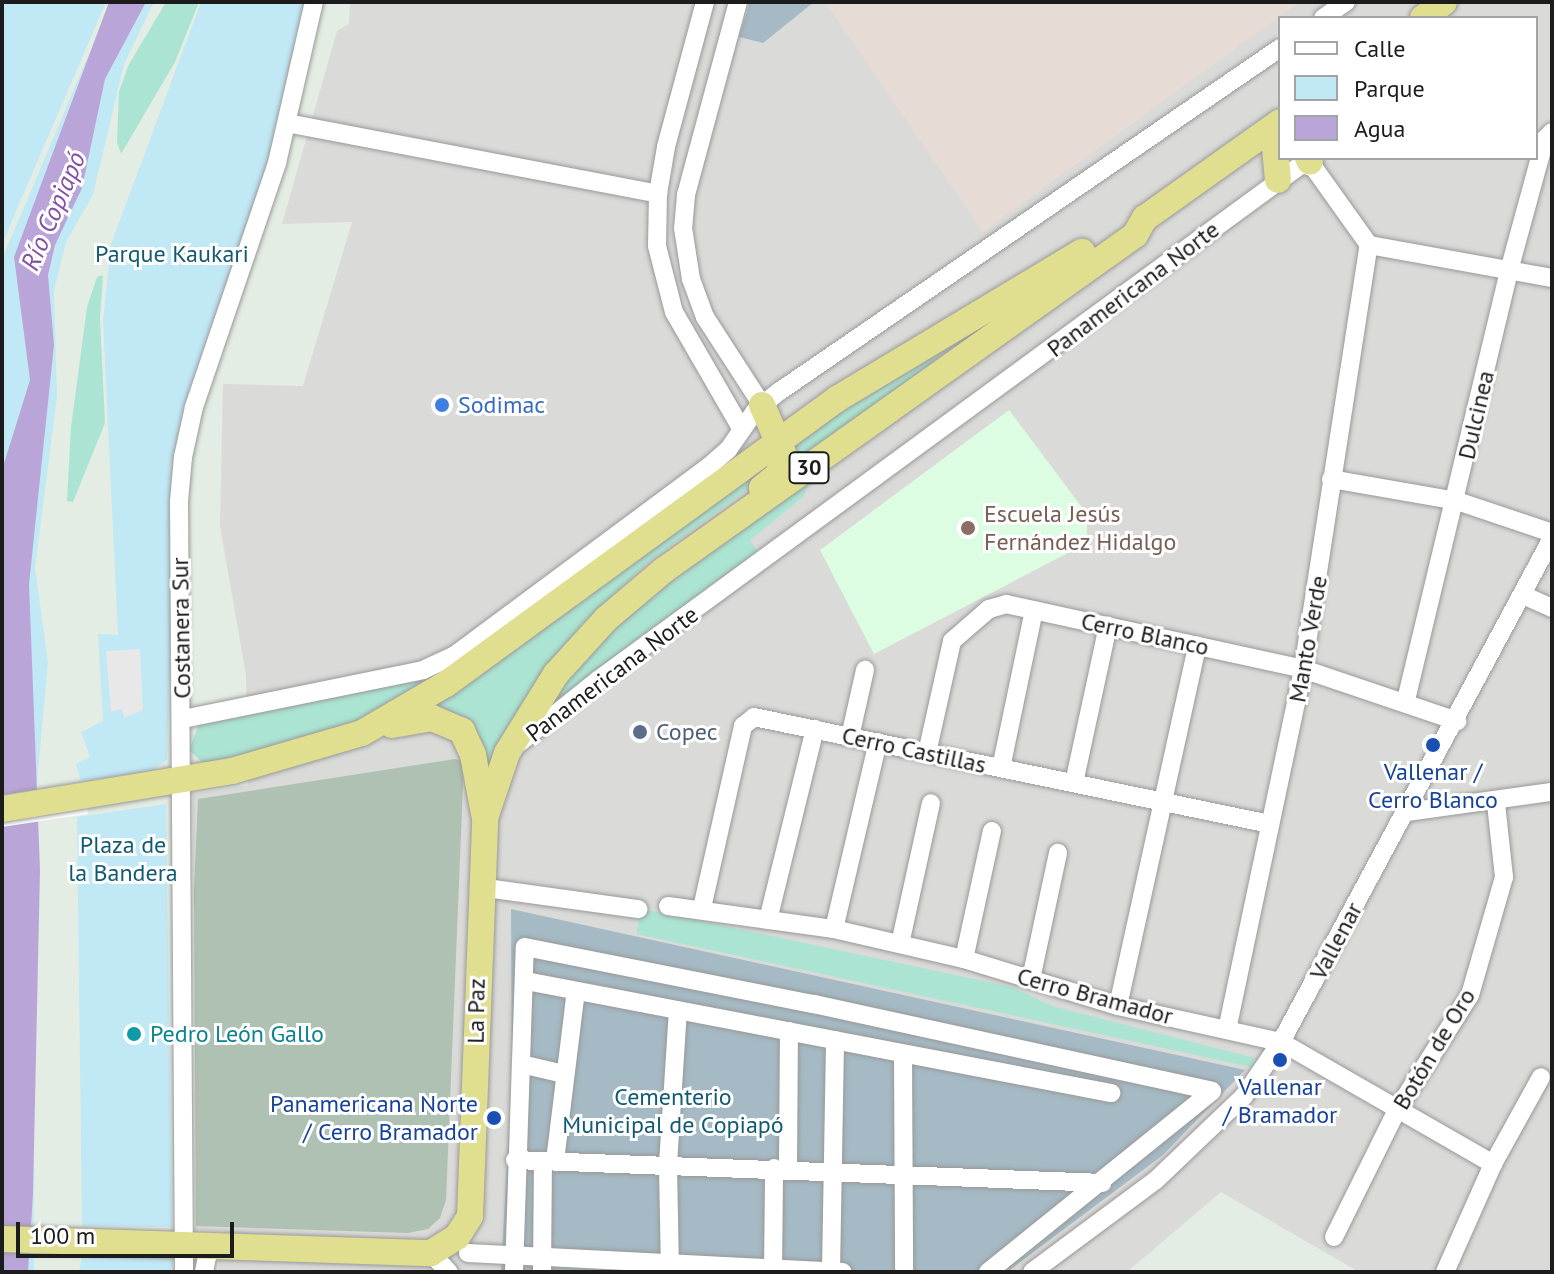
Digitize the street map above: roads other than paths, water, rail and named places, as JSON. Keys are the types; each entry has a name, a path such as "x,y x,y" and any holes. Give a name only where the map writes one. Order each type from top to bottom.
{"highway":[{"path":"1426,16 1444,2"},
{"path":"1274,127 1278,180"},
{"name":"Panamericana Norte","path":"2,809 181,782 274,762 362,733 446,684 864,381 1021,293 1125,222 1145,218 1274,127"},
{"name":"Panamericana Norte","path":"507,753 577,647 631,596 1135,235 1145,218"},
{"path":"718,532 724,518 779,474 781,439 762,405"},
{"path":"550,610 617,538"},
{"path":"362,733 415,720 449,722 471,745 485,818"},
{"name":"La Paz","path":"470,1216 479,887 485,818 507,753"},
{"path":"2,1239 219,1243 431,1253 457,1237 470,1216"}],"street":[{"name":"Costanera Sur","path":"184,1272 188,1243 179,501 183,457 194,407 287,123 314,2"},
{"path":"705,2 658,194 657,246 674,312 742,430"},
{"path":"1326,16 1346,2"},
{"path":"735,4 683,213 691,279 725,352 762,405"},
{"path":"183,719 423,670 455,655 617,538 717,460 762,405 1278,49"},
{"path":"287,123 658,194"},
{"name":"Dulcinea","path":"1406,700 1457,501 1510,267 1545,139 1552,132"},
{"path":"1309,160 1369,245 1510,267 1552,278"},
{"name":"Panamericana Norte","path":"507,753 598,680 1309,160"},
{"name":"Manto Verde","path":"1227,1030 1303,669 1369,245"},
{"path":"705,363 725,352"},
{"path":"1331,479 1457,501 1552,536"},
{"name":"Vallenar","path":"1032,1272 1202,1141 1244,1096 1281,1042 1525,596 1552,536"},
{"path":"1525,596 1552,608"},
{"name":"Cerro Blanco","path":"927,753 956,632 1006,604 1303,669 1406,700 1457,721"},
{"path":"1001,768 1034,610"},
{"path":"1074,783 1108,626"},
{"path":"1118,1006 1197,646"},
{"path":"850,737 865,670"},
{"name":"Cerro Castillas","path":"702,908 743,726 754,717 1270,824"},
{"path":"768,920 815,729"},
{"path":"834,929 878,742"},
{"path":"1407,812 1496,803 1552,792"},
{"path":"900,944 931,803"},
{"name":"Botón de Oro","path":"1334,1237 1397,1110 1470,995 1504,877 1496,803"},
{"path":"964,959 992,831"},
{"path":"1031,979 1058,853"},
{"path":"479,887 638,909"},
{"name":"Cerro Bramador","path":"668,906 702,908 834,929 964,959 1118,1006 1281,1042 1493,1164"},
{"path":"514,1263 515,1160 526,981 525,947 814,1004 1212,1091 1103,1183 988,1272"},
{"path":"526,981 1111,1093"},
{"path":"542,1264 549,1161 576,991"},
{"path":"670,1266 668,1164 678,1010"},
{"path":"773,1270 789,1031"},
{"path":"467,1263 835,1271 832,1171 835,1040"},
{"path":"903,1055 904,1272"},
{"path":"521,1064 564,1074"},
{"path":"1445,1272 1493,1164 1541,1077"},
{"path":"515,1160 781,1168 1103,1183"},
{"name":"La Paz","path":"467,1263 470,1216"},
{"path":"204,1272 207,1256 219,1243"},
{"path":"431,1253 449,1272"}],"water":[{"name":"Río Copiapó","path":"109,2 146,2 105,79 82,188 55,245 48,275 54,345 29,584 40,870 33,1194 28,1272 2,1272 2,470 30,380 14,257"}],"place":[{"name":"Sodimac","path":"442,405"},
{"name":"Escuela Jesús Fernández Hidalgo","path":"968,528"},
{"name":"Copec","path":"640,732"},
{"name":"Vallenar / Cerro Blanco","path":"1433,745"},
{"name":"Pedro León Gallo","path":"134,1034"},
{"name":"Vallenar / Bramador","path":"1280,1060"},
{"name":"Panamericana Norte / Cerro Bramador","path":"494,1118"}],"park label":[{"name":"Parque Kaukari","path":"172,254"},
{"name":"Plaza de la Bandera","path":"123,859"},
{"name":"Cementerio Municipal de Copiapó","path":"673,1111"}]}
